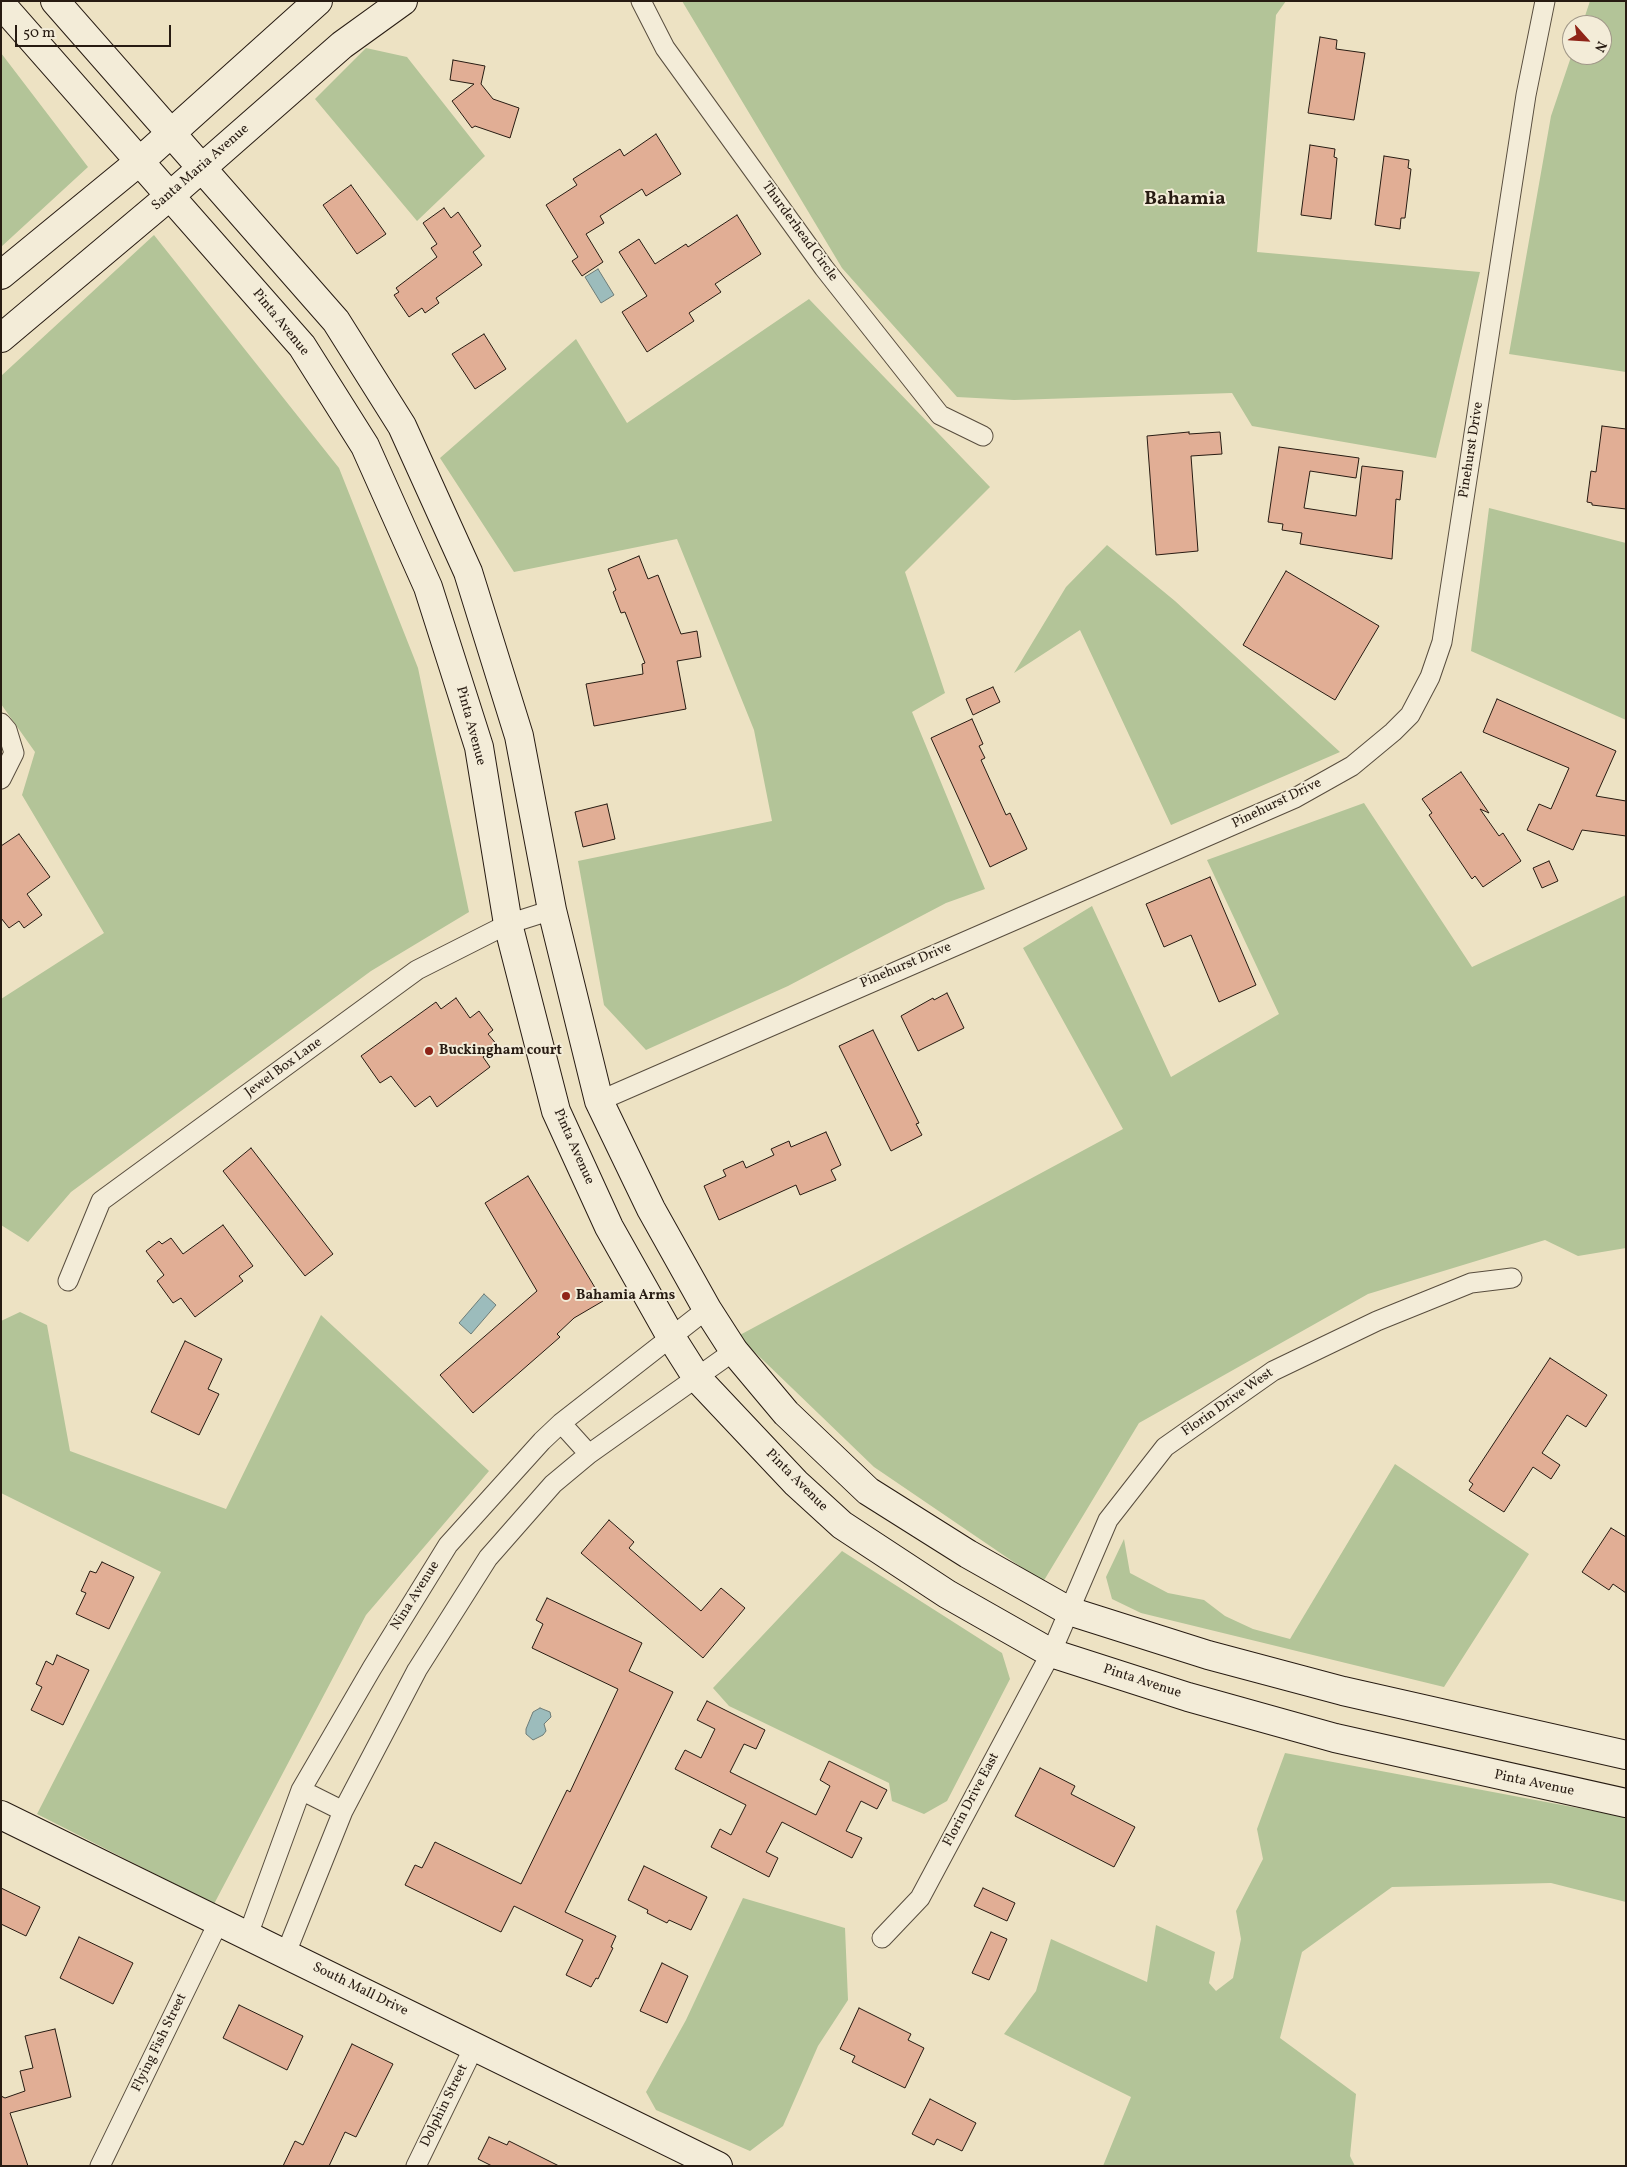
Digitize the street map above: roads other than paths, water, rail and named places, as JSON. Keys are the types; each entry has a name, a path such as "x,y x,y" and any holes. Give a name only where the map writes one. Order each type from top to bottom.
{"street":[{"path":"55,1 336,321 402,426 468,572 519,736 552,910 599,1101 651,1209 708,1309 734,1351 786,1413 868,1490 968,1554 1069,1611 1208,1655 1343,1691 1626,1755"},
{"path":"1,275 140,160 318,1"},
{"name":"Santa Maria Avenue","path":"1,338 171,195 342,45 403,1"},
{"name":"Thurderhead Circle","path":"641,1 665,48 824,268 940,415 984,436"},
{"name":"Pinehurst Drive","path":"599,1101 1295,798 1352,766 1393,732 1410,715 1430,677 1442,642 1526,95 1545,1"},
{"name":"Pinta Avenue","path":"1,4 302,346 365,446 428,587 478,747 508,924 556,1111 609,1227 671,1337 697,1378 796,1483 842,1526 947,1594 1050,1653 1188,1697 1335,1738 1626,1803"},
{"path":"428,587 468,572"},
{"path":"1,722 6,730 14,754 1,779"},
{"name":"Jewel Box Lane","path":"68,1281 101,1201 418,970 508,924 552,910"},
{"name":"Florin Drive West","path":"1050,1653 1108,1520 1165,1447 1281,1367 1377,1320 1471,1283 1512,1278"},
{"name":"Nina Avenue","path":"248,1935 301,1790 372,1668 448,1544 542,1441 561,1423 708,1309"},
{"path":"286,1953 343,1811 417,1670 488,1558 553,1484 589,1454 734,1351"},
{"path":"561,1423 589,1454"},
{"name":"Florin Drive East","path":"882,1938 920,1898 1050,1653"},
{"path":"301,1790 343,1811"},
{"name":"South Mall Drive","path":"1,1815 718,2166"},
{"name":"Flying Fish Street","path":"100,2166 219,1921"},
{"name":"Dolphin Street","path":"416,2166 474,2047"}],"water":[{"path":"598,269 614,295 601,303 585,277"},
{"path":"484,1294 496,1305 471,1334 459,1323"},
{"path":"540,1708 550,1712 551,1717 544,1724 546,1731 543,1735 533,1740 526,1734 526,1729 533,1712"}],"place":[{"name":"Buckingham court","path":"429,1051"},
{"name":"Bahamia Arms","path":"566,1296"}],"district":[{"name":"Bahamia","path":"1185,201"}]}
